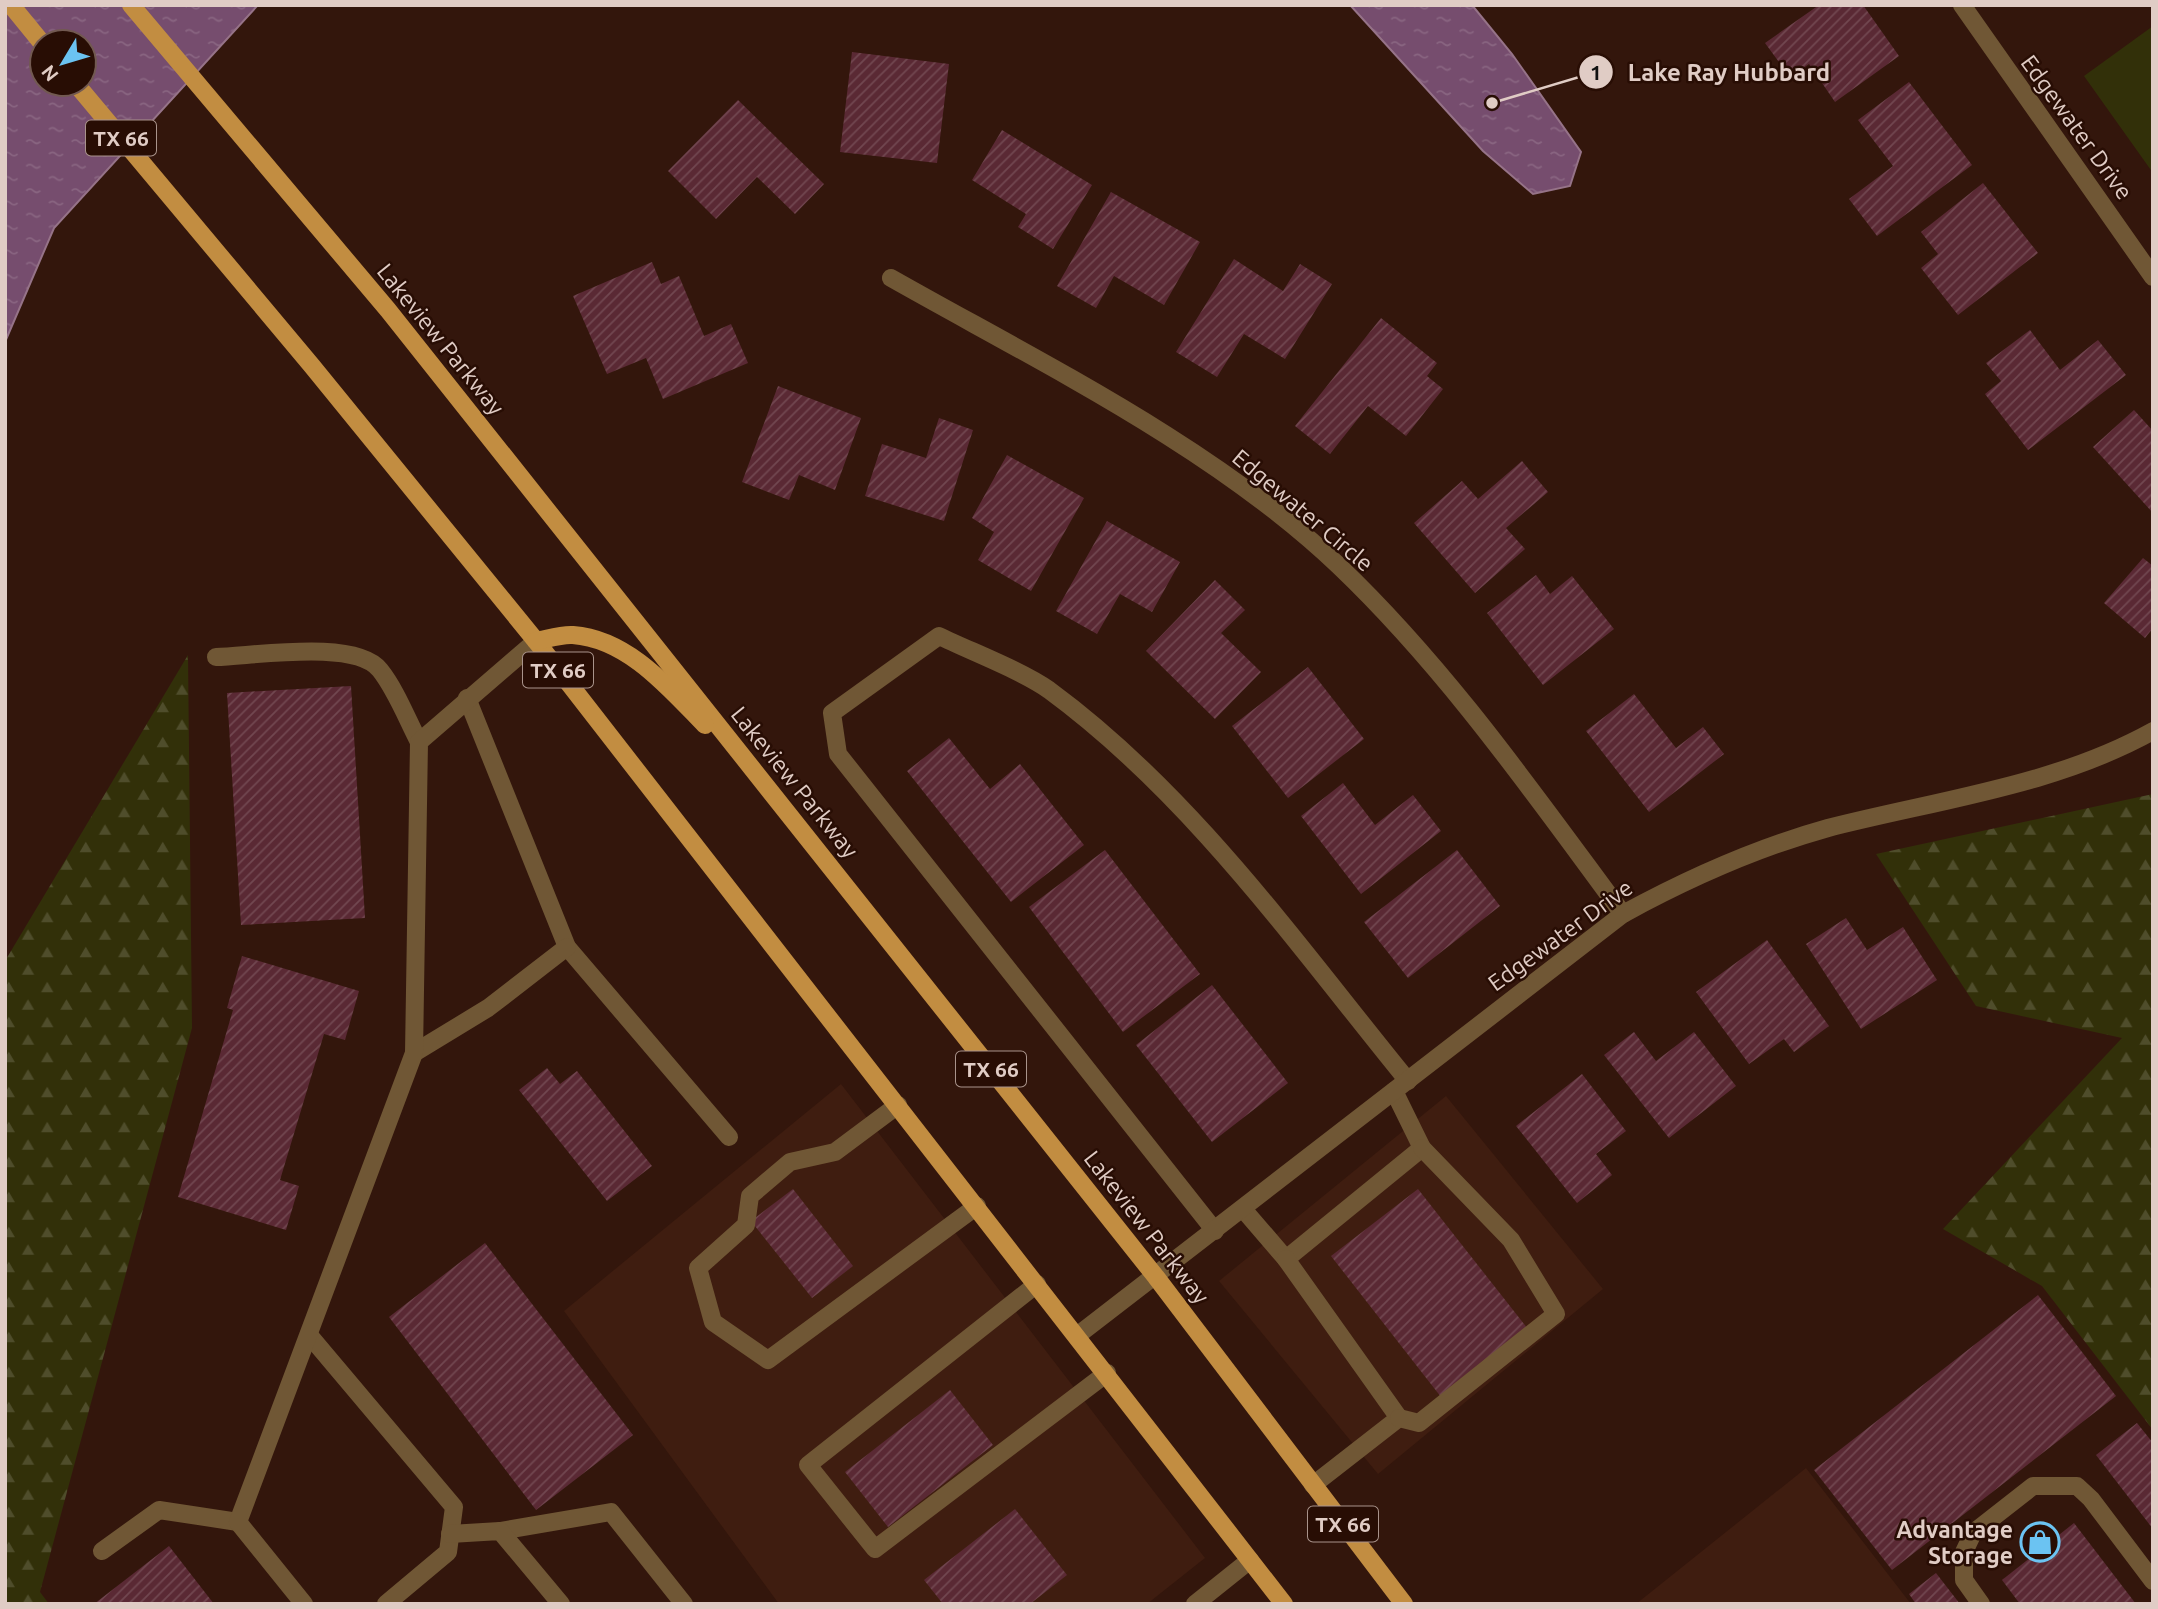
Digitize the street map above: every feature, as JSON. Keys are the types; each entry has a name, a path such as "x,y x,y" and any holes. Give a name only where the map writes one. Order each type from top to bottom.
{"main road":[{"path":"10,5 29,28"},
{"name":"Lakeview Parkway","path":"131,5 388,310 1156,1277 1404,1604"},
{"name":"TX 66","path":"88,98 536,641 1078,1335 1284,1604"},
{"path":"536,641 572,635 610,643 660,679 776,798"}],"street":[{"name":"Edgewater Drive","path":"1962,5 2153,277"},
{"name":"Edgewater Circle","path":"891,278 1184,445 1338,564 1413,641 1623,914"},
{"path":"1214,1231 838,754 832,713 939,636 1047,689 1133,760 1225,856 1401,1086 1422,1148 1511,1240 1556,1314 1419,1423 1399,1418 1286,1259 1243,1209"},
{"path":"419,742 441,720 536,641"},
{"path":"216,657 335,652 355,654 379,668 419,742 414,1053 238,1522"},
{"path":"467,698 567,947 729,1137"},
{"name":"Edgewater Drive","path":"1078,1335 1623,914 1701,872 1825,829 2063,770 2100,758 2153,731"},
{"path":"414,1053 488,1008 567,947"},
{"path":"898,1105 835,1152 790,1162 750,1196 746,1226 698,1268 713,1322 768,1360 977,1206"},
{"path":"1286,1259 1422,1148"},
{"path":"1037,1284 808,1465 875,1549 1107,1373"},
{"path":"309,1335 454,1507 448,1552 386,1604"},
{"path":"1313,1485 1399,1418"},
{"path":"1980,1604 1964,1580 1964,1552 1973,1533 2033,1486 2077,1486 2091,1499 2153,1581"},
{"path":"102,1551 159,1510 238,1522 304,1604"},
{"path":"450,1534 500,1531 611,1513 684,1604"},
{"path":"500,1531 561,1604"},
{"path":"1195,1604 1250,1560"}],"shaded area":[{"path":"841,1084 1205,1558 1147,1604 779,1604 564,1311"},
{"path":"1446,1096 1603,1289 1378,1474 1219,1281"},
{"path":"1806,1468 1911,1604 1636,1604"}],"green space":[{"path":"2153,26 2153,173 2084,76"},
{"path":"188,655 192,1028 40,1592 49,1604 5,1604 5,961"},
{"path":"2153,794 2153,1430 2042,1286 1943,1229 2122,1038 1976,1006 1876,854"}],"water":[{"path":"5,5 258,5 54,228 5,342"},
{"path":"1350,5 1472,5 1512,54 1581,152 1570,186 1533,194 1483,151"}],"building":[{"path":"1819,5 1863,5 1899,56 1835,102 1809,64 1790,77 1765,43"},
{"path":"852,52 949,64 937,163 840,152"},
{"path":"1909,82 1972,165 1877,236 1849,199 1893,166 1858,120"},
{"path":"738,100 824,184 795,214 757,177 716,219 668,171"},
{"path":"1002,130 1092,185 1053,249 1018,227 1026,214 972,180"},
{"path":"1983,183 2038,253 1958,315 1921,268 1938,254 1921,232"},
{"path":"1111,192 1200,242 1164,305 1114,276 1096,308 1057,286"},
{"path":"1234,259 1283,291 1300,264 1332,284 1285,359 1244,334 1217,377 1176,352"},
{"path":"652,262 661,284 679,276 704,336 731,324 748,363 663,399 646,358 607,374 573,296"},
{"path":"1381,318 1437,363 1427,376 1443,389 1406,436 1368,406 1330,454 1295,426"},
{"path":"2030,330 2060,370 2098,340 2126,375 2028,450 1985,394 2001,381 1986,363"},
{"path":"778,386 861,418 835,490 799,475 789,500 742,482"},
{"path":"2134,410 2153,431 2153,513 2093,447"},
{"path":"939,418 973,430 944,521 865,496 882,444 926,458"},
{"path":"1007,455 1084,498 1031,591 978,560 994,532 972,518"},
{"path":"1522,461 1548,492 1506,528 1525,549 1475,593 1414,523 1462,481 1478,499"},
{"path":"1107,521 1180,562 1152,612 1120,594 1097,634 1056,611"},
{"path":"2143,558 2153,566 2153,628 2145,638 2104,603"},
{"path":"1536,575 1550,594 1572,576 1614,629 1543,685 1487,613"},
{"path":"1215,580 1245,610 1221,633 1261,672 1215,719 1146,651"},
{"path":"1308,667 1364,739 1288,798 1232,726"},
{"path":"351,686 365,918 241,925 227,693"},
{"path":"1634,694 1676,748 1703,727 1724,754 1649,812 1586,731"},
{"path":"949,738 990,789 1020,764 1084,845 1011,902 907,771"},
{"path":"1343,783 1375,825 1413,795 1441,831 1361,894 1301,816"},
{"path":"1105,850 1200,974 1123,1032 1029,907"},
{"path":"1457,850 1500,906 1408,978 1364,922"},
{"path":"1846,918 1867,950 1903,927 1937,980 1861,1029 1806,944"},
{"path":"1767,940 1829,1026 1794,1052 1784,1039 1749,1064 1696,992"},
{"path":"242,956 359,991 345,1040 324,1034 280,1180 299,1186 286,1230 178,1197 233,1010 227,1008"},
{"path":"1212,985 1288,1083 1212,1142 1136,1045"},
{"path":"1634,1032 1656,1061 1694,1032 1736,1086 1669,1138 1604,1055"},
{"path":"547,1068 560,1084 577,1071 652,1166 607,1201 519,1090"},
{"path":"1582,1074 1626,1131 1596,1154 1612,1175 1577,1203 1516,1126"},
{"path":"793,1189 853,1266 812,1298 751,1221"},
{"path":"1418,1189 1528,1329 1441,1397 1331,1256"},
{"path":"485,1243 633,1435 536,1510 389,1317"},
{"path":"2038,1295 2116,1396 1892,1570 1814,1470"},
{"path":"950,1390 993,1445 888,1527 845,1472"},
{"path":"2137,1423 2153,1443 2153,1529 2096,1455"},
{"path":"1015,1509 1067,1575 1030,1604 943,1604 924,1580"},
{"path":"2074,1523 2136,1604 2020,1604 2002,1580"},
{"path":"169,1546 214,1604 94,1604"},
{"path":"1936,1573 1960,1604 1916,1604 1909,1594"}],"place":[{"name":"Lake Ray Hubbard","path":"1492,103"},
{"name":"Advantage Storage","path":"2040,1542"}]}
